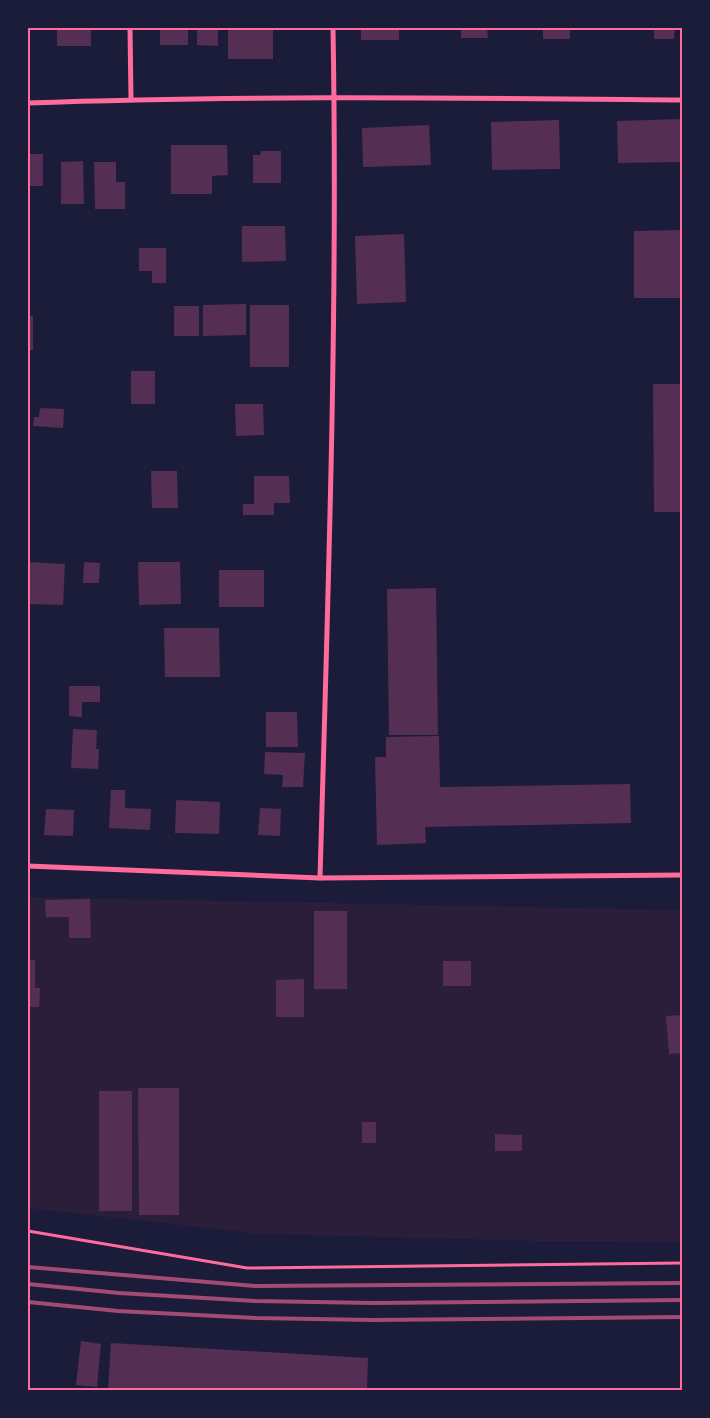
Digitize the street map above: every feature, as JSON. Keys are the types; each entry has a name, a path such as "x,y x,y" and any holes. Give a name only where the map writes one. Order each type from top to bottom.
{"street":[{"path":"130,28 131,99"},
{"path":"320,878 331,466 333,28"},
{"path":"28,103 131,99 334,97 682,100"},
{"path":"28,866 320,878 682,875"}],"path":[{"path":"28,1231 248,1268 682,1263"}],"shaded area":[{"path":"28,897 682,910 682,1242 536,1241 261,1234 28,1208"}],"building":[{"path":"29,28 29,61 28,61"},
{"path":"57,28 91,28 91,46 57,46"},
{"path":"160,28 188,28 188,45 160,45"},
{"path":"197,28 218,28 218,46 197,45"},
{"path":"228,28 273,28 273,59 228,59"},
{"path":"361,28 399,28 399,40 361,40"},
{"path":"461,28 487,28 488,38 461,38"},
{"path":"543,28 570,28 570,39 543,39"},
{"path":"654,28 675,28 674,39 654,39"},
{"path":"682,119 682,162 618,163 617,121"},
{"path":"559,120 560,169 492,170 491,122"},
{"path":"429,125 431,165 363,167 362,128"},
{"path":"171,145 227,145 228,175 212,176 212,194 171,194"},
{"path":"261,151 281,151 281,183 253,183 253,155 260,155"},
{"path":"28,154 43,154 43,186 28,186"},
{"path":"83,161 84,204 61,204 61,162"},
{"path":"94,162 116,162 116,182 125,182 125,209 95,209"},
{"path":"242,226 285,226 286,261 242,262"},
{"path":"682,230 682,298 634,298 634,231"},
{"path":"404,234 406,302 357,304 355,236"},
{"path":"139,248 166,248 166,283 152,283 152,271 139,271"},
{"path":"246,304 246,335 203,336 203,305"},
{"path":"250,305 289,305 289,367 250,367"},
{"path":"174,306 199,306 199,336 174,336"},
{"path":"28,316 33,316 33,350 28,350"},
{"path":"131,371 155,371 155,404 131,404"},
{"path":"653,384 682,384 682,512 654,512"},
{"path":"235,404 263,404 264,435 236,436"},
{"path":"40,408 64,409 63,428 33,426 34,417 39,417"},
{"path":"151,471 177,471 178,508 152,508"},
{"path":"254,476 289,476 290,503 274,503 274,515 243,515 243,504 254,504"},
{"path":"30,562 65,564 63,605 28,604"},
{"path":"84,562 100,563 99,583 83,583"},
{"path":"138,562 180,562 181,604 139,605"},
{"path":"219,570 264,570 264,607 219,607"},
{"path":"436,588 438,735 389,735 387,589"},
{"path":"164,628 219,628 220,677 165,677"},
{"path":"69,686 100,686 100,702 82,702 82,717 69,716"},
{"path":"266,712 297,712 298,747 266,747"},
{"path":"73,729 97,730 96,749 99,749 98,769 71,768"},
{"path":"439,736 440,787 630,784 631,823 425,827 426,843 377,845 375,757 386,757 386,737"},
{"path":"265,752 305,753 303,787 282,787 283,775 264,774"},
{"path":"111,790 125,790 125,808 151,809 150,830 109,828"},
{"path":"176,800 220,802 219,834 175,833"},
{"path":"260,808 281,809 280,836 258,835"},
{"path":"46,809 74,810 73,836 44,835"},
{"path":"90,899 91,938 69,938 69,917 46,917 45,900"},
{"path":"314,911 347,911 347,989 314,989"},
{"path":"28,960 35,960 35,988 40,988 39,1007 28,1007"},
{"path":"443,961 471,961 471,986 443,986"},
{"path":"304,979 304,1017 276,1017 276,980"},
{"path":"682,1015 682,1053 669,1054 666,1016"},
{"path":"138,1088 179,1088 179,1215 139,1215"},
{"path":"99,1091 132,1091 132,1211 99,1211"},
{"path":"362,1122 376,1122 376,1143 362,1143"},
{"path":"495,1134 522,1135 522,1151 495,1151"},
{"path":"81,1341 101,1344 97,1387 76,1385"},
{"path":"111,1343 368,1358 367,1390 108,1390"}],"railway":[{"path":"28,1267 255,1286 682,1283"},
{"path":"28,1284 119,1293 255,1301 373,1303 682,1300"},
{"path":"28,1302 118,1311 256,1318 373,1320 682,1317"}]}
